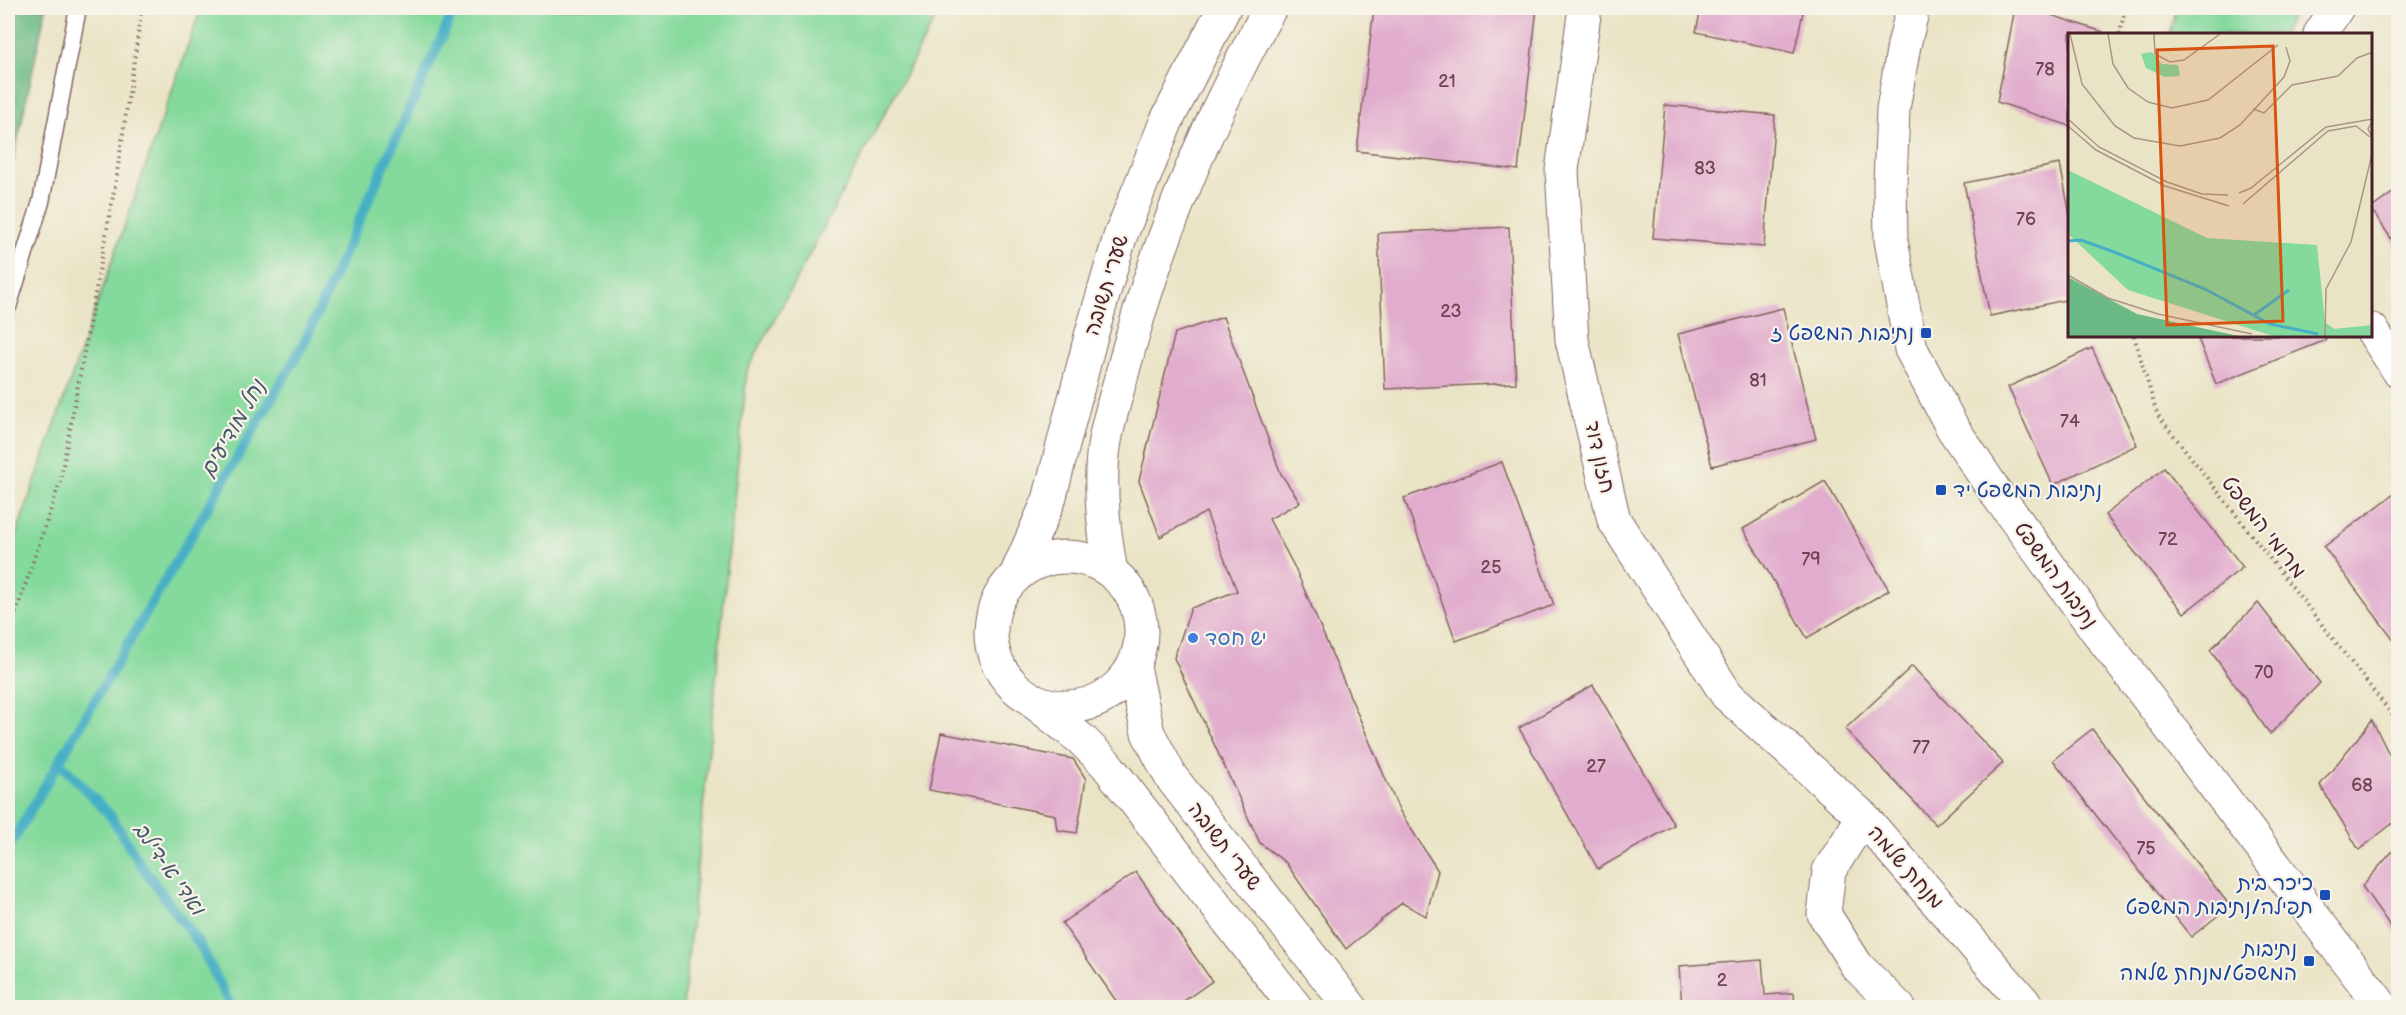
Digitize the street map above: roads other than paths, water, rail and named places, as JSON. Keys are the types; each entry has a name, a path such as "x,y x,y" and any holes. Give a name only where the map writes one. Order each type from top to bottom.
{"street":[{"name":"שערי תשובה","path":"1017,573 1049,500 1090,336 1120,237 1166,122 1224,8"},
{"name":"שערי תשובה","path":"1111,572 1103,530 1105,442 1129,347 1159,250 1203,139 1270,8"},
{"name":"חזון דוד","path":"1585,8 1562,170 1572,340 1614,520 1727,695 1863,817"},
{"name":"נתיבות המשפט","path":"1913,8 1893,109 1890,183 1891,240 1911,350 1952,427 1996,493 2097,631 2382,1008"},
{"path":"2321,33 2337,8"},
{"path":"2373,332 2398,370"},
{"path":"1073,556 1101,564 1111,572 1124,583 1139,609 1142,639 1134,667 1115,691 1089,705 1059,709 1031,700 1008,682 994,655 990,626 999,597 1017,573 1043,559 1073,556"},
{"name":"שערי תשובה","path":"1134,667 1148,733 1171,777 1351,1008"},
{"name":"שערי תשובה","path":"1031,700 1081,739 1106,764 1296,1008"},
{"name":"מנחת שלמה","path":"1899,1008 1857,966 1824,914 1829,871 1863,817 2029,1008"}],"lane":[{"path":"8,307 41,202 78,8"}],"waterway":[{"name":"נחל מודיעים","path":"8,849 303,345 455,8"},
{"name":"ואדי א-דילב","path":"60,763 110,815 143,868 200,945 232,1008"}],"place":[{"name":"נתיבות המשפט ז","path":"1926,333"},
{"name":"נתיבות המשפט יד","path":"1941,490"},
{"name":"יש חסד","path":"1193,638"},
{"name":"כיכר בית תפילה/נתיבות המשפט","path":"2325,895"},
{"name":"נתיבות המשפט/מנחת שלמה","path":"2309,961"}]}
